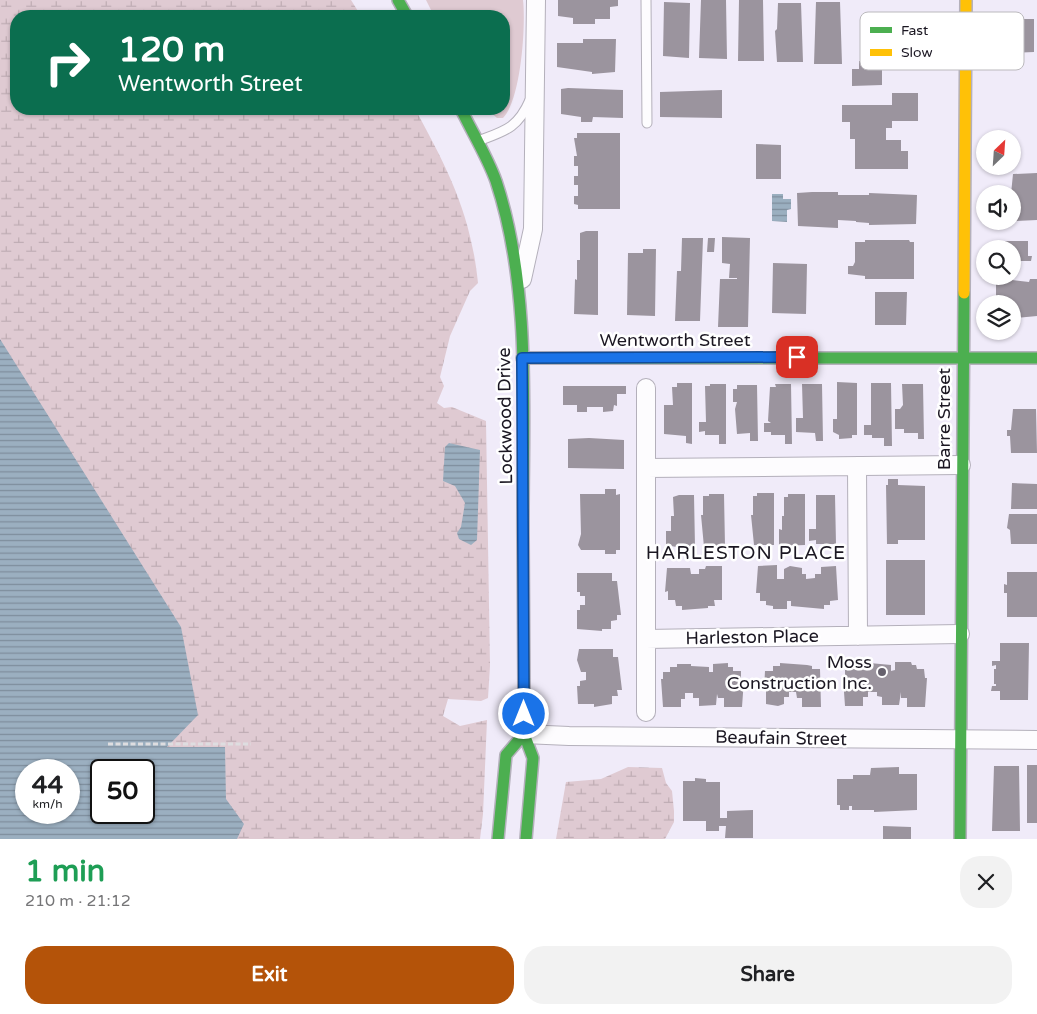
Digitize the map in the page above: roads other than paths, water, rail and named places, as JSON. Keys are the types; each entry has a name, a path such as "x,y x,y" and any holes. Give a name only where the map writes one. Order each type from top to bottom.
{"street":[{"path":"519,297 533,229 536,0"},
{"name":"Barre Street","path":"960,839 961,464 965,70"},
{"name":"Lockwood Drive","path":"464,115 495,179 508,223 517,268 522,358 524,734 534,758 526,839"},
{"name":"Wentworth Street","path":"522,358 1037,358"},
{"path":"646,388 646,712"},
{"path":"646,468 961,464"},
{"path":"857,466 858,636"},
{"name":"Harleston Place","path":"646,639 960,634"},
{"path":"498,839 506,754 524,734"},
{"name":"Beaufain Street","path":"524,734 1037,740"}],"lane":[{"path":"646,0 646,123"},
{"path":"478,141 509,129 518,122 534,91"}],"water":[{"path":"772,194 783,194 783,199 791,199 791,209 787,210 787,222 772,221"},
{"path":"0,339 181,627 198,715 167,747 225,747 226,799 244,824 237,839 0,839"},
{"path":"449,443 480,450 477,540 471,545 459,539 457,533 461,527 465,503 455,486 443,481 445,447"}],"place":[{"name":"Moss Construction Inc.","path":"882,672"}],"district":[{"name":"HARLESTON PLACE","path":"746,553"}]}
